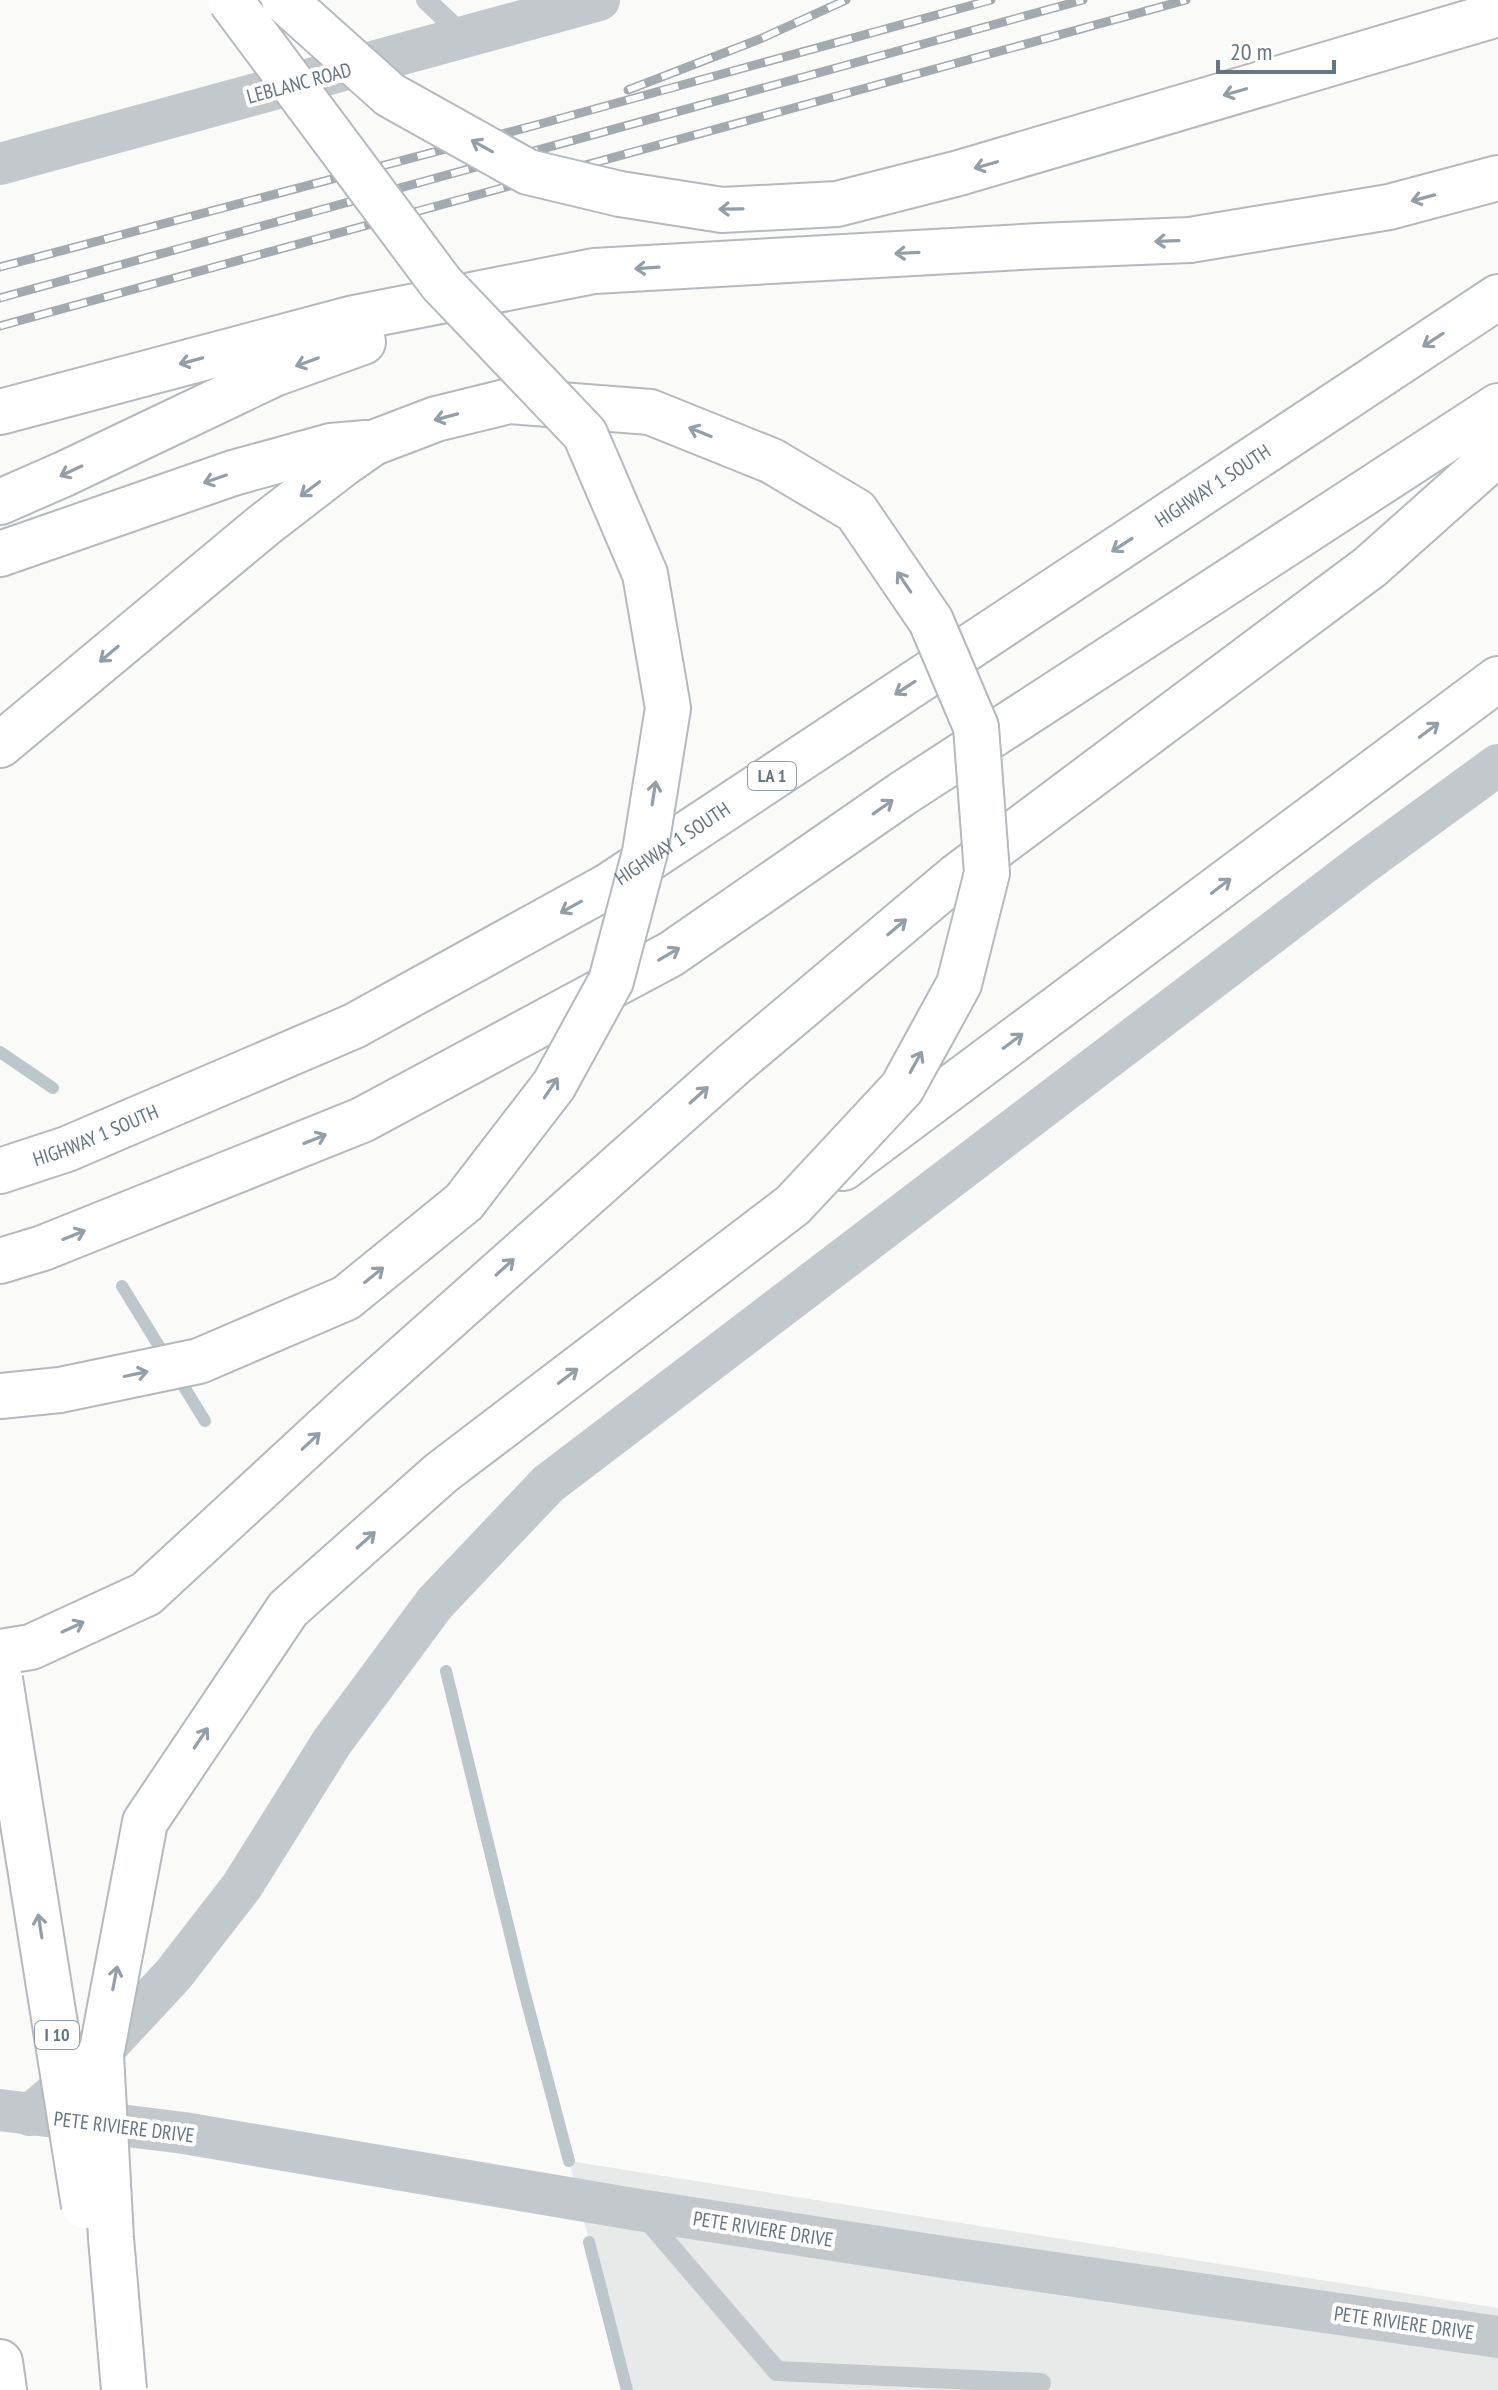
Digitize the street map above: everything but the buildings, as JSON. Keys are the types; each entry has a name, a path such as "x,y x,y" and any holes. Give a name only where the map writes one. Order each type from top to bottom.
{"highway":[{"path":"0,1396 60,1390 199,1361 346,1298 464,1202 554,1085 611,981 645,852 668,708 645,574 585,434 441,283 230,0"},
{"path":"284,0 390,95 528,172 620,194 722,210 837,204 959,173 1498,14"},
{"path":"0,412 354,318 594,271 1190,240 1389,207 1498,178"},
{"path":"0,502 274,374 405,327 594,271"},
{"name":"HIGHWAY 1 SOUTH","path":"0,1171 67,1149 354,1026 608,886 1498,297"},
{"path":"0,745 264,525 373,443 436,419 509,401 650,412 772,461 856,511 931,621 976,727 987,873 959,984 902,1088 793,1205"},
{"path":"0,1261 43,1248 362,1120 671,954 902,794 1498,406"},
{"path":"0,554 233,473 331,446 373,443"},
{"path":"0,1652 31,1647 146,1594 355,1401 735,1063 957,876 1370,567 1498,453"},
{"path":"124,2390 111,2238 101,2055 145,1822 288,1609 441,1473 793,1205 1498,679"},
{"name":"I 10","path":"0,1679 114,2390"},
{"path":"0,2362 4,2390"}],"street":[{"name":"LEBLANC ROAD","path":"0,164 599,0"},
{"path":"15,2112 90,2064 173,1975 242,1886 332,1742 435,1603 548,1484 1365,862 1498,765"},
{"name":"PETE RIVIERE DRIVE","path":"15,2112 184,2133 639,2210 1498,2337"}],"lane":[{"path":"426,0 465,37"},
{"path":"639,2210 777,2371 1041,2383"}],"shaded area":[{"path":"569,2161 1498,2308 1498,2390 626,2390"}],"waterway":[{"path":"0,1052 53,1088"},
{"path":"122,1286 205,1421"},
{"path":"446,1671 569,2161"},
{"path":"589,2242 627,2390"}],"railway":[{"path":"628,90 760,39 846,0"},
{"path":"0,267 540,124 991,0"},
{"path":"0,298 1083,0"},
{"path":"0,326 1186,0"}]}
